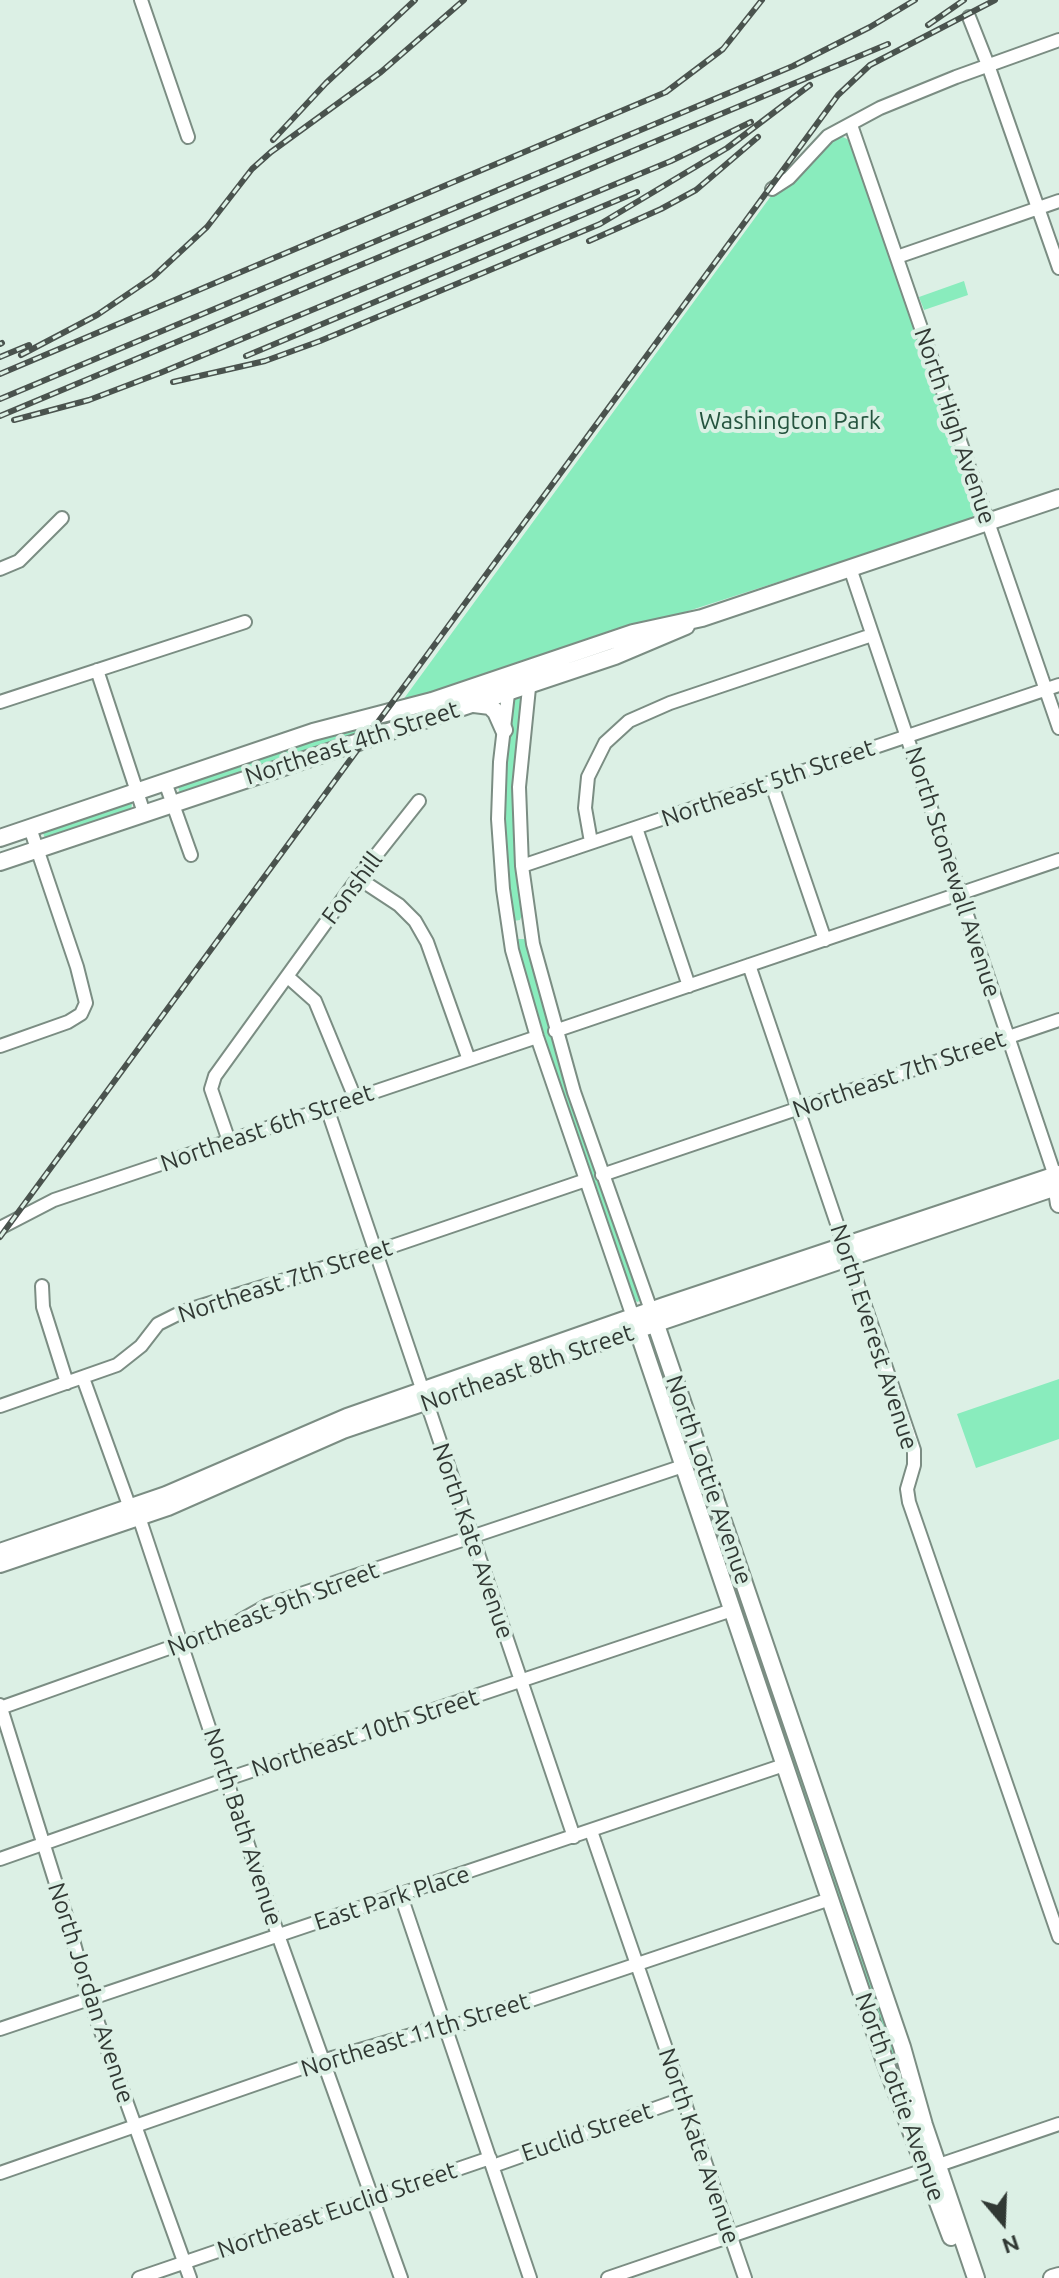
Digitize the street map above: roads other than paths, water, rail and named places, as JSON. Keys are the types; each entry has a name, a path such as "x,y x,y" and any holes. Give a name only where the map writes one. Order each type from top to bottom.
{"main road":[{"name":"Northeast 4th Street","path":"0,862 508,692 531,677 669,635 702,618 1059,498"},
{"name":"Northeast 4th Street","path":"0,838 313,732 395,712 510,674 531,677"},
{"path":"473,704 490,706 504,730"},
{"name":"North Stonewall Avenue","path":"1057,1180 1059,1204"},
{"name":"Northeast 8th Street","path":"0,1552 210,1490 314,1441 423,1396 1057,1180"},
{"name":"North Lottie Avenue","path":"653,1317 902,2047 932,2167 965,2278"},
{"name":"North Lottie Avenue","path":"635,1323 885,2062 932,2167 976,2278"},
{"name":"Northeast 8th Street","path":"0,1564 135,1513"},
{"path":"1052,2278 1059,2276"}],"street":[{"path":"141,0 188,137"},
{"path":"969,17 1059,268"},
{"path":"772,189 789,178 823,141 889,104 1059,40"},
{"name":"North High Avenue","path":"851,125 988,522 1052,687 1059,728"},
{"path":"897,257 1059,201"},
{"path":"0,569 19,561 62,518"},
{"name":"North Stonewall Avenue","path":"850,568 1057,1180"},
{"path":"0,702 245,622"},
{"path":"591,842 585,808 588,777 605,743 629,721 670,703 872,635"},
{"path":"97,670 144,813"},
{"name":"North Lottie Avenue","path":"510,674 498,819 503,889 512,950 537,1037 635,1323"},
{"name":"North Lottie Avenue","path":"531,677 519,787 522,866 533,944 555,1031 653,1317"},
{"name":"Northeast 5th Street","path":"522,866 1052,687"},
{"path":"165,782 191,855"},
{"path":"771,782 825,940"},
{"name":"Fonshill","path":"288,977 358,878 419,801"},
{"path":"0,1046 68,1022 81,1014 86,1003 77,967 30,828"},
{"path":"636,828 689,986"},
{"path":"555,1031 1059,860"},
{"path":"358,878 399,905 415,921 427,942 469,1060"},
{"name":"North Everest Avenue","path":"749,965 914,1450 914,1465 907,1489 909,1502 1059,1937"},
{"path":"229,1141 211,1089 215,1076 251,1023 288,977 315,1001 355,1098"},
{"name":"Northeast 7th Street","path":"602,1175 1059,1020"},
{"name":"Northeast 6th Street","path":"0,1228 44,1204 537,1037"},
{"name":"North Kate Avenue","path":"327,1108 574,1837"},
{"name":"Northeast 7th Street","path":"0,1406 83,1378 128,1358 158,1324 182,1312 375,1252 586,1180"},
{"path":"42,1286 43,1307 67,1383"},
{"name":"North Bath Avenue","path":"83,1378 135,1513 278,1935 401,2278"},
{"name":"Northeast 9th Street","path":"0,1707 222,1631 268,1605 683,1466"},
{"name":"Northeast 10th Street","path":"0,1859 227,1779 732,1610"},
{"name":"North Jordan Avenue","path":"0,1707 89,1998 190,2278"},
{"name":"East Park Place","path":"0,2029 784,1765"},
{"name":"North Kate Avenue","path":"591,1831 745,2278"},
{"path":"401,1896 530,2278"},
{"name":"Northeast 11th Street","path":"0,2173 322,2061 445,2027 830,1899"},
{"name":"Euclid Street","path":"491,2162 682,2099"},
{"path":"608,2278 1059,2124"},
{"name":"Northeast Euclid Street","path":"139,2278 374,2198 491,2162"}],"railway":[{"path":"273,140 326,83 415,0"},
{"path":"21,355 97,315 153,277 207,227 252,169 271,152 381,72 464,0"},
{"path":"0,374 666,92 723,49 762,0"},
{"path":"0,399 793,66 915,0"},
{"path":"928,25 964,0"},
{"path":"0,1237 838,95 870,65 995,0"},
{"path":"0,416 888,44"},
{"path":"173,382 265,361 320,341 600,224 727,148 810,85"},
{"path":"14,420 89,400 160,373 671,161 751,122"},
{"path":"589,241 696,190 758,137"},
{"path":"246,356 637,192"},
{"path":"0,357 29,345"}],"park label":[{"name":"Washington Park","path":"790,421"}]}
